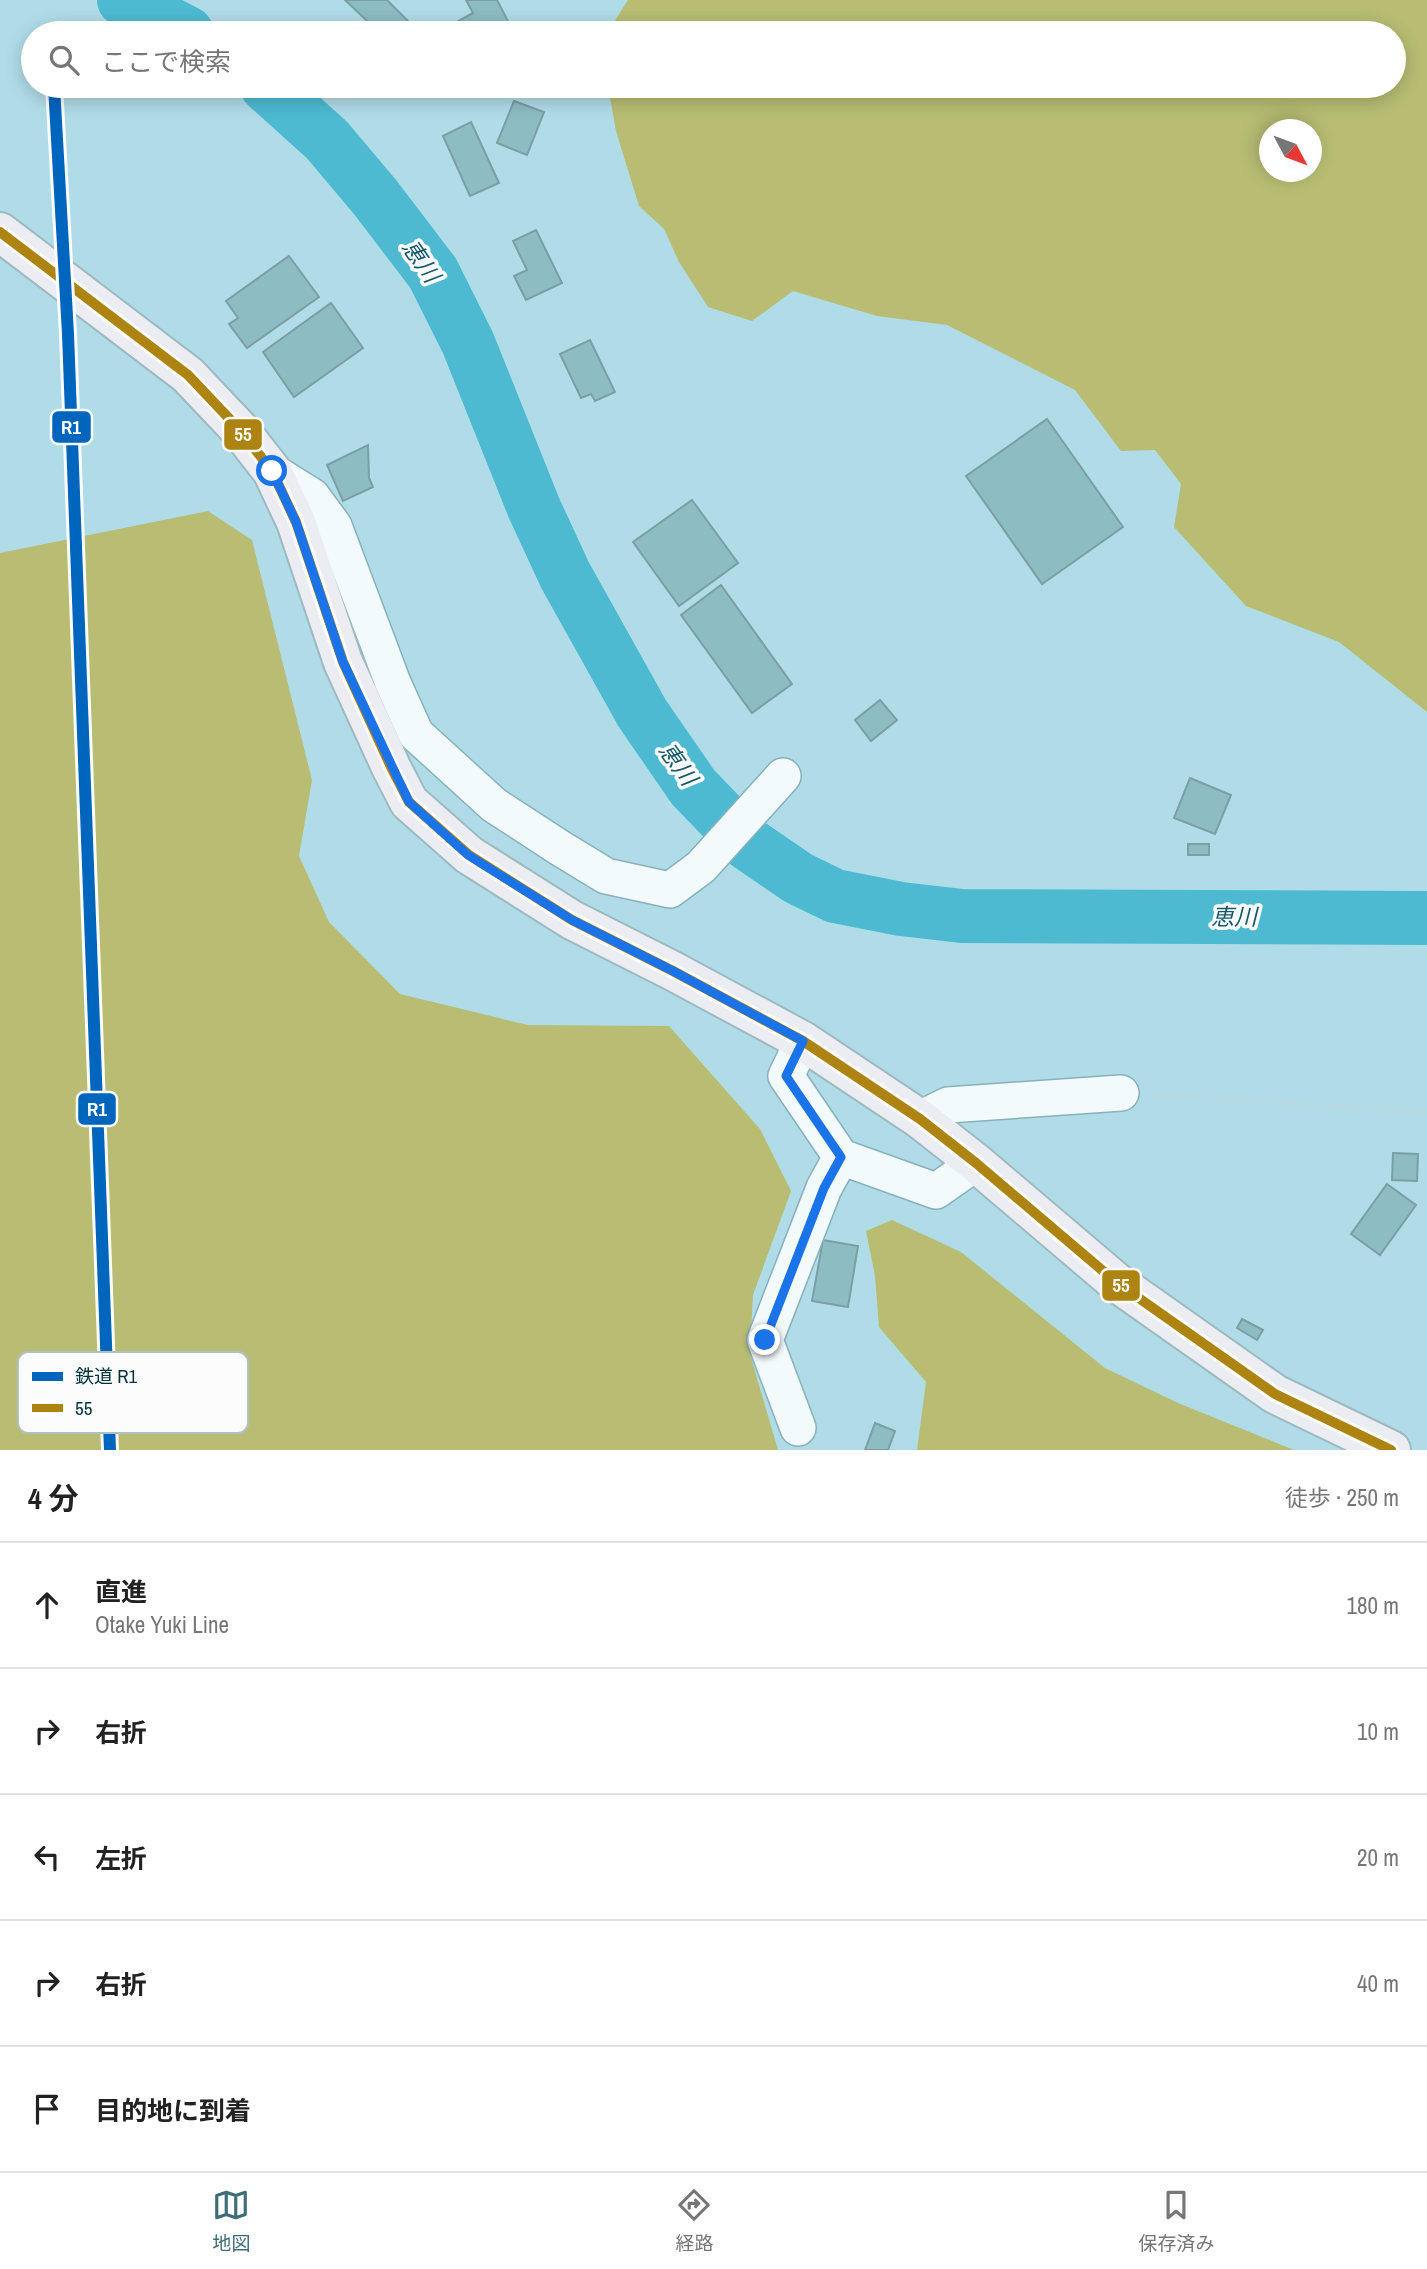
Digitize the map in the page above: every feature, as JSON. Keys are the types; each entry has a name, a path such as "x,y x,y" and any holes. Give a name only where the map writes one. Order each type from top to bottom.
{"main road":[{"path":"0,232 188,375 240,430 272,471 296,522 343,662 409,802 468,855 572,920 803,1041 919,1119 976,1163 1116,1282 1275,1394 1391,1450"}],"street":[{"path":"272,471 312,496 334,526 393,683 416,734 494,805 606,876 670,890 701,867 783,776"},
{"path":"803,1041 786,1076 841,1157 936,1191 976,1163"},
{"path":"919,1119 948,1105 1121,1093"},
{"path":"798,1428 765,1340 824,1188 841,1157"}],"path":[{"path":"1121,1093 1427,1112"}],"green space":[{"path":"628,0 1427,0 1427,712 1339,642 1246,606 1174,527 1181,484 1155,450 1121,451 1075,390 947,325 877,316 793,291 752,321 708,307 679,262 664,229 639,206 616,131 610,98 1406,98 1406,21 615,21"},
{"path":"208,511 252,540 312,780 299,856 329,922 400,994 528,1025 669,1026 760,1129 791,1191 753,1295 750,1354 778,1450 0,1450 0,553"},
{"path":"892,1220 961,1252 1105,1368 1178,1403 1294,1450 917,1450 926,1382 879,1327 875,1276 866,1231"}],"building":[{"path":"345,0 387,0 408,21 367,21"},
{"path":"466,0 497,0 508,21 458,21 473,13"},
{"path":"514,101 544,112 527,155 497,143"},
{"path":"471,122 499,183 470,196 443,136"},
{"path":"536,230 562,283 526,300 514,276 527,270 513,241"},
{"path":"289,256 319,297 247,348 229,324 238,318 226,301"},
{"path":"331,303 363,348 294,397 263,352"},
{"path":"590,340 615,392 595,401 591,394 581,398 560,354"},
{"path":"1047,419 1123,527 1042,584 966,476"},
{"path":"368,445 369,478 373,487 343,501 327,465"},
{"path":"692,500 738,563 679,606 633,542"},
{"path":"721,585 792,684 752,713 681,615"},
{"path":"880,700 897,720 871,741 855,720"},
{"path":"1190,778 1231,795 1215,834 1174,818"},
{"path":"1188,844 1209,844 1209,855 1188,855"},
{"path":"1393,1153 1418,1154 1417,1181 1392,1180"},
{"path":"1387,1184 1416,1205 1380,1255 1351,1234"},
{"path":"823,1240 858,1246 848,1307 812,1301"},
{"path":"1242,1319 1263,1330 1257,1340 1237,1328"},
{"path":"875,1423 895,1431 888,1450 865,1450"}],"waterway":[{"name":"恵川","path":"124,0 164,21"},
{"name":"恵川","path":"280,98 327,140 433,273 468,343 534,508 565,575 642,713 693,787 747,843 798,878 835,896 901,909 962,916 1427,918"}],"rail line":[{"name":"R1","path":"55,98 68,334 106,1352"},
{"name":"R1","path":"109,1433 110,1450"}],"transit line":[{"name":"55","path":"0,232 188,375 240,430 272,471 296,522 343,662 391,767 409,802 469,855 572,920 803,1041 920,1119 1116,1282 1275,1394 1391,1450"}],"route":[{"path":"272,471 296,522 343,662 409,802 468,855 572,920 803,1041 786,1076 841,1157 824,1188 765,1340"}]}
